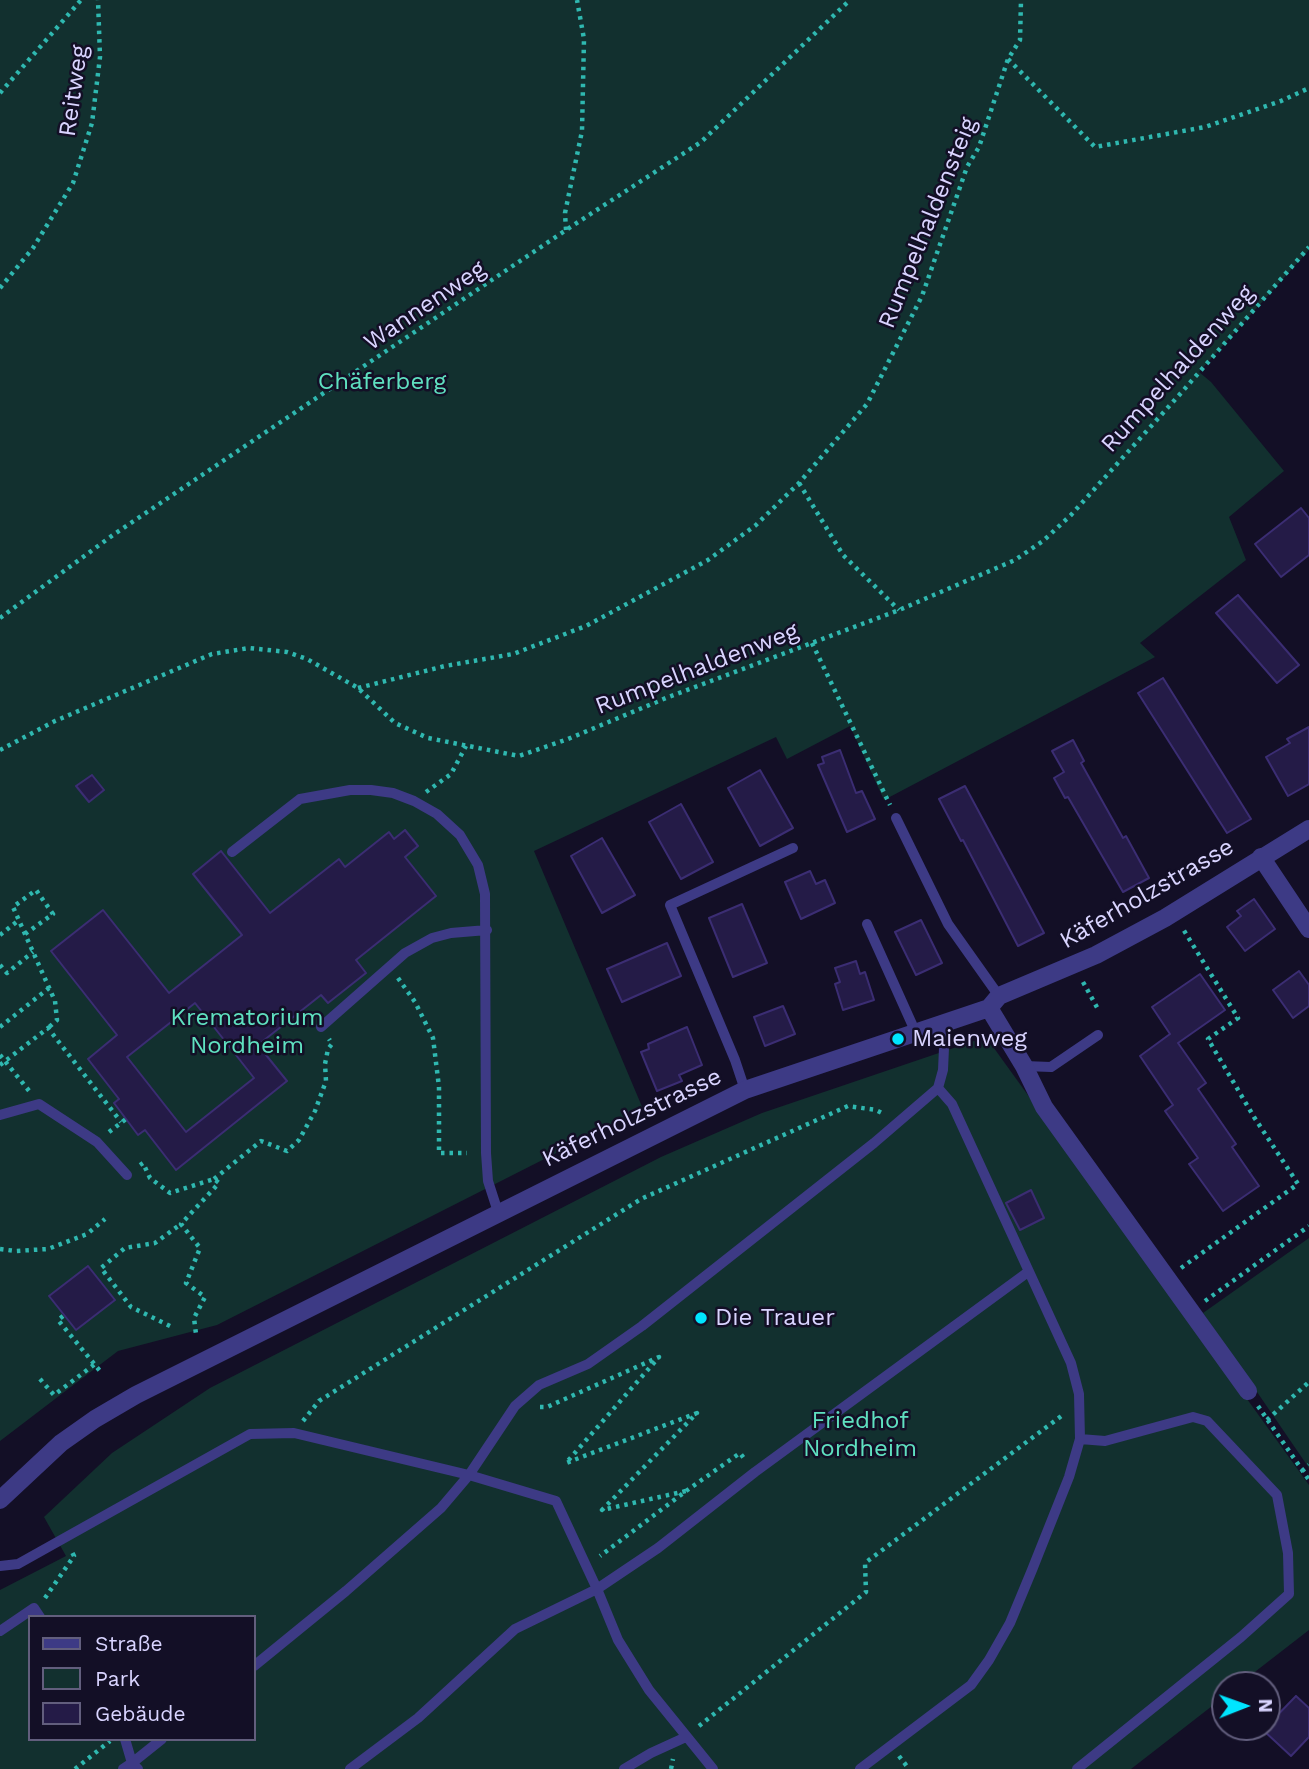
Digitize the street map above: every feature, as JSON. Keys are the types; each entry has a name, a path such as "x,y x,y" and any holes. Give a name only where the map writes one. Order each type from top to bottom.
{"street":[{"name":"Käferholzstrasse","path":"0,1500 61,1443 115,1406 745,1090 939,1025 1097,955 1165,918 1309,829"},
{"path":"1261,857 1309,929"},
{"path":"994,1002 1044,1107 1248,1391"}],"lane":[{"path":"232,852 300,799 350,790 393,793 414,801 448,822 470,849 478,865 485,894 486,1153 488,1181 498,1212"},
{"path":"896,818 948,924 994,1002"},
{"path":"745,1090 670,905 793,848"},
{"path":"867,924 916,1033"},
{"path":"321,1027 405,953 432,938 451,933 487,930"},
{"path":"256,1664 441,1508 469,1475 515,1406 539,1385 588,1364 642,1326 864,1151 938,1088 943,1070 939,1025"},
{"path":"1024,1066 1051,1067 1098,1035"},
{"path":"860,1769 971,1685 989,1660 1010,1623 1032,1570 1069,1477 1080,1439 1079,1402 1071,1363 952,1104 938,1088"},
{"path":"0,1115 39,1104 97,1142 127,1175"},
{"path":"350,1769 418,1718 515,1629 597,1589 657,1548 755,1472 1028,1272"},
{"path":"1077,1769 1241,1637 1289,1594 1287,1553 1278,1495 1207,1421 1193,1417 1105,1441 1080,1439"},
{"path":"0,1566 18,1564 250,1434 294,1433 469,1475 556,1501 618,1640 649,1690 713,1769"},
{"path":"0,1631 28,1617"},
{"path":"624,1769 686,1737"},
{"path":"125,1741 131,1767 160,1741"}],"path":[{"path":"0,93 81,0"},
{"name":"Reitweg","path":"0,288 33,248 73,183 93,123 100,57 98,0"},
{"path":"566,230 565,213 582,131 584,39 578,0"},
{"name":"Wannenweg","path":"0,618 113,536 701,142 850,0"},
{"name":"Rumpelhaldensteig","path":"358,688 445,666 513,654 586,626 708,560 756,524 799,483 867,404 922,296 967,167 979,147 1009,59 1020,40 1021,0"},
{"path":"1009,59 1095,147 1205,127 1281,101 1309,88"},
{"name":"Rumpelhaldenweg","path":"0,750 55,721 212,654 267,648 307,659 358,688 395,723 428,738 519,756 899,610 1015,559 1043,541 1071,515 1154,424 1309,247"},
{"path":"799,483 843,555 899,610"},
{"path":"812,643 896,818"},
{"path":"414,801 451,774 466,746"},
{"path":"3,1063 57,1020 55,1001 25,934 19,920 13,907 36,890 53,914 25,934"},
{"path":"0,934 19,920"},
{"path":"1166,1279 1298,1184 1208,1039 1238,1018 1178,921"},
{"path":"0,965 7,973 33,952"},
{"path":"388,967 415,1002 433,1038 439,1087 439,1153 467,1153"},
{"path":"1081,978 1099,1011"},
{"path":"0,1027 49,988"},
{"path":"142,1163 150,1178 170,1193 214,1179 261,1141 288,1151 299,1140 315,1111 326,1081 324,1064 332,1044 321,1027"},
{"path":"48,1028 121,1122"},
{"path":"0,1055 3,1063 39,1104"},
{"path":"294,1433 319,1401 641,1199 848,1106 876,1110 898,1120"},
{"path":"170,1326 131,1307 107,1281 102,1268 125,1248 166,1237 219,1184 214,1179"},
{"path":"0,1249 48,1249 87,1234 105,1219"},
{"path":"181,1224 200,1248 186,1283 205,1297 194,1318 196,1334"},
{"path":"1191,1312 1309,1226"},
{"path":"63,1316 58,1320 100,1371"},
{"path":"515,1406 547,1407 659,1357 566,1463 697,1413 602,1510 686,1491"},
{"path":"40,1379 54,1395 95,1364"},
{"path":"1267,1420 1309,1382"},
{"path":"1248,1391 1309,1480"},
{"path":"686,1737 866,1592 865,1563 1079,1402"},
{"path":"587,1566 740,1453 755,1472"},
{"path":"1302,1471 1309,1465"},
{"path":"37,1612 74,1556 65,1537"},
{"path":"75,1769 110,1741"}],"green space":[{"name":"Chäferberg","path":"0,0 1309,0 1309,250 1199,372 1211,382 1284,471 1229,517 1246,560 1140,643 1155,657 884,800 850,726 787,759 776,737 534,851 643,1109 217,1325 118,1351 0,1441"},
{"name":"Friedhof Nordheim","path":"986,1037 1309,1485 1309,1630 1256,1671 1211,1671 1211,1707 1131,1769 0,1769 0,1590 66,1556 44,1517 112,1453 210,1388 661,1157 762,1113"},
{"path":"1309,1238 1309,1468 1203,1313"}],"building":[{"path":"1301,508 1309,518 1309,555 1281,577 1255,544"},
{"path":"1238,595 1299,665 1277,683 1216,613"},
{"path":"1163,678 1251,819 1227,833 1138,693"},
{"path":"1309,727 1309,784 1288,796 1266,757 1290,743 1287,739"},
{"path":"1073,740 1084,761 1081,763 1149,878 1123,892 1068,797 1065,798 1054,778 1064,772 1052,751"},
{"path":"840,750 856,793 862,791 875,819 847,832 818,765 824,763 822,757"},
{"path":"760,770 793,828 760,846 728,788"},
{"path":"92,775 104,790 89,802 76,786"},
{"path":"965,786 1044,933 1018,946 939,799"},
{"path":"681,804 713,862 681,879 649,822"},
{"name":"Krematorium Nordheim","path":"405,830 418,846 405,857 436,896 356,960 366,973 328,1003 321,995 258,1045 287,1081 176,1170 145,1130 138,1135 114,1103 119,1099 88,1059 117,1035 51,951 103,910 169,993 242,935 193,874 221,851 270,913 339,859 345,867 389,832 394,839","holes":["195,1003 254,1078 186,1132 127,1057"]},
{"path":"602,838 635,895 602,913 571,856"},
{"path":"810,871 816,884 825,880 835,903 801,919 785,882"},
{"path":"1254,899 1275,929 1245,951 1227,927 1241,916 1237,911"},
{"path":"742,904 767,963 733,977 709,918"},
{"path":"921,920 942,963 916,975 895,932"},
{"path":"667,943 681,976 622,1002 607,969"},
{"path":"856,961 860,974 865,972 874,1000 843,1010 835,984 840,982 835,968"},
{"path":"1299,971 1309,985 1309,1006 1293,1018 1273,990"},
{"path":"1200,974 1225,1010 1178,1043 1206,1083 1198,1089 1236,1144 1232,1147 1259,1186 1223,1211 1189,1164 1198,1158 1165,1111 1173,1105 1140,1056 1170,1034 1152,1007"},
{"path":"783,1006 795,1034 765,1046 754,1017"},
{"path":"687,1027 702,1065 679,1075 682,1081 657,1091 641,1052 649,1049 648,1044"},
{"path":"1031,1190 1044,1218 1020,1230 1006,1203"},
{"path":"88,1266 115,1300 76,1330 49,1296"},
{"path":"1296,1696 1309,1708 1309,1737 1291,1756 1275,1741 1281,1741 1281,1711"}],"place":[{"name":"Maienweg","path":"898,1039"},
{"name":"Die Trauer","path":"701,1318"}]}
